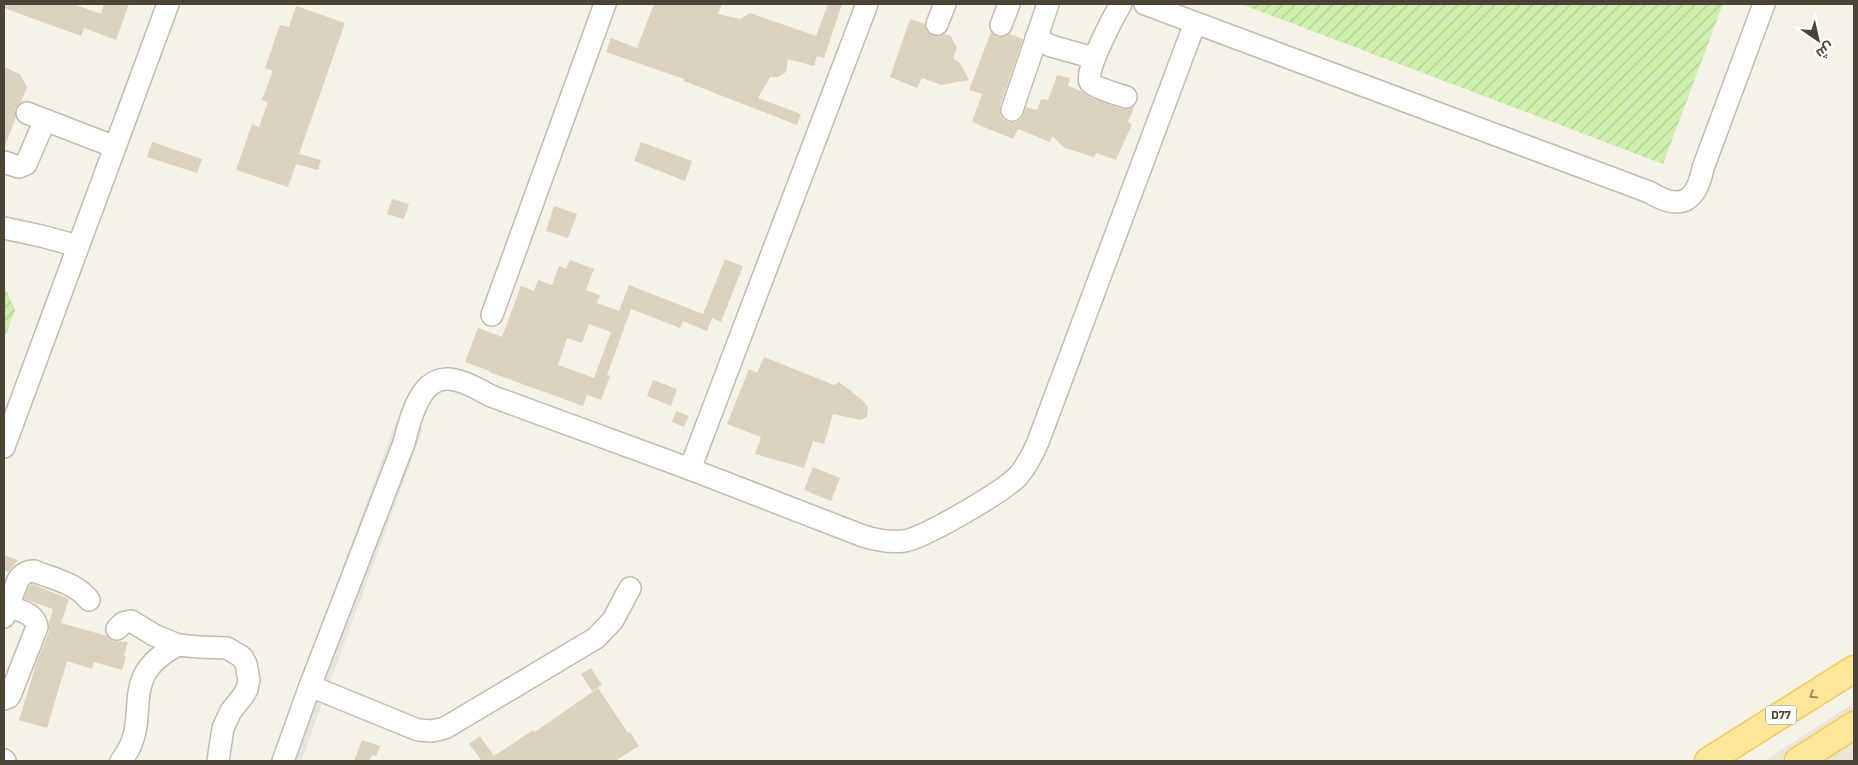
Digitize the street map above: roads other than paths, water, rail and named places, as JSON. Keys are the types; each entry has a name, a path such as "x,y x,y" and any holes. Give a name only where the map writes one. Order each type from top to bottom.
{"main road":[{"name":"D77","path":"1708,761 1854,669"},
{"path":"1798,761 1854,725"}],"street":[{"path":"4,447 168,4"},
{"path":"492,315 605,4"},
{"path":"690,469 867,4"},
{"path":"937,24 945,4"},
{"path":"1012,110 1048,4"},
{"path":"1120,4 1094,58 1088,76 1092,84 1126,97"},
{"path":"1145,4 1650,192 1669,202 1683,201 1698,188 1764,4"},
{"path":"283,761 404,443 412,412 417,400 428,387 436,382 462,381 491,396 690,469 862,536 882,541 904,541 921,536 1003,488 1018,476 1029,461 1038,442 1195,23"},
{"path":"1036,38 1051,46 1094,58"},
{"path":"4,162 20,167 26,164 36,116 115,147"},
{"path":"8,230 75,254"},
{"path":"4,699 9,697 11,693 37,627 34,618 29,614 6,611 18,580 25,573 34,571 72,586 82,592 89,600"},
{"path":"310,686 418,730 432,731 445,728 596,638 613,620 630,588"},
{"path":"117,629 124,623 131,621 161,639 178,645 227,648 242,657 246,664 249,680 247,689 231,711 223,728 218,761"},
{"path":"121,761 136,733 138,694 142,678 157,658 178,645"}]}
